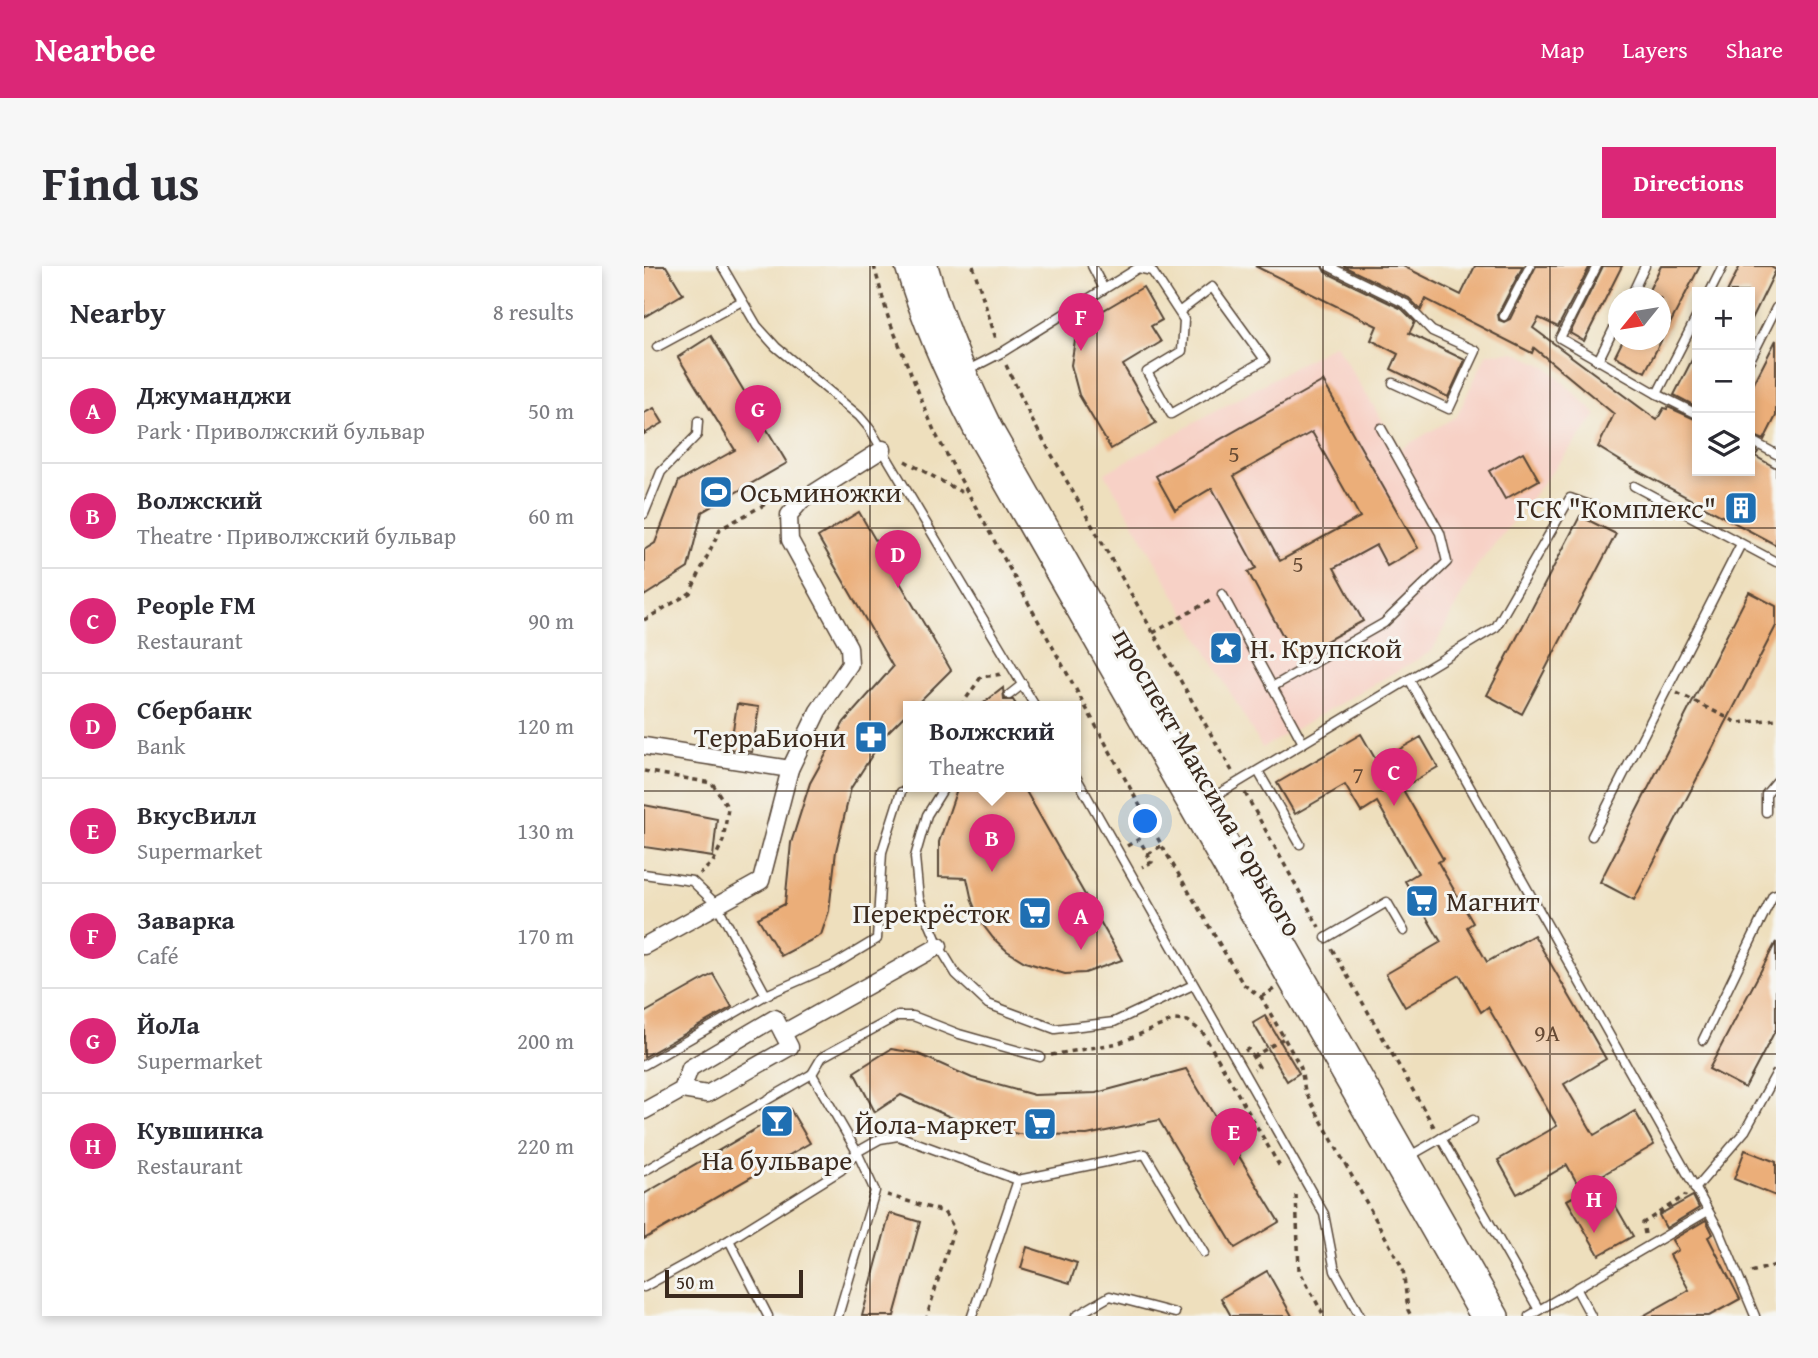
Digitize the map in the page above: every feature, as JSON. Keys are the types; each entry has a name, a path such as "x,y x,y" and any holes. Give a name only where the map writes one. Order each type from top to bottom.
{"main road":[{"name":"проспект Максима Горького","path":"906,266 925,326 956,376"},
{"name":"проспект Максима Горького","path":"927,266 956,376 975,431 1198,806 1401,1161 1498,1316"},
{"name":"проспект Максима Горького","path":"1401,1161 1481,1316"}],"street":[{"path":"644,946 761,881 790,769 818,710 850,664 849,647 790,540 789,515 801,501 883,449"},
{"path":"644,746 790,769"},
{"path":"783,1033 939,946"},
{"path":"644,1111 682,1090 707,1094 790,1047 775,1018 690,1068 682,1090"}],"lane":[{"path":"722,266 757,326 776,347 859,416 883,449 1032,701"},
{"path":"1092,266 1104,289"},
{"path":"1328,266 1406,304 1432,331 1476,351 1449,410 1393,383"},
{"path":"1504,316 1530,266"},
{"path":"1597,266 1560,338 1695,413"},
{"path":"1634,287 1645,266"},
{"path":"1712,287 1723,266"},
{"path":"956,376 1001,353 1138,268 1152,271 1184,320 1182,351 1147,372 1171,414 1265,360 1212,288 1179,312"},
{"path":"657,346 742,301"},
{"path":"1755,350 1776,308"},
{"path":"1657,394 1692,326"},
{"path":"1598,361 1608,341"},
{"path":"644,514 661,472 696,435 698,421"},
{"path":"1272,687 1384,623 1447,562 1440,533 1381,429"},
{"path":"1755,442 1776,453"},
{"path":"1634,486 1776,562"},
{"path":"1198,806 1496,626 1570,498 1595,507"},
{"path":"1592,836 1741,544"},
{"path":"1222,594 1303,743"},
{"path":"1409,679 1719,1230 1755,1316"},
{"path":"1009,695 1023,684"},
{"path":"1258,771 1300,844"},
{"path":"1766,812 1766,794 1776,782"},
{"path":"1081,786 1324,1214 1335,1271 1360,1316"},
{"path":"644,1065 766,995 832,966 877,939 882,852 901,792"},
{"path":"941,792 927,815 915,857 919,900 939,946 956,974 988,1004 1055,1028 1114,1022 1193,985"},
{"path":"644,874 692,881 717,905 766,995"},
{"path":"1703,1040 1773,895 1776,894"},
{"path":"1326,938 1387,902 1404,931"},
{"path":"644,1171 812,1074 822,1057 897,1016 913,1016 959,1034 1040,1057"},
{"path":"812,1074 857,1152 875,1191 838,1316"},
{"path":"1695,1189 1745,1131 1776,1074"},
{"path":"1401,1161 1473,1119"},
{"path":"644,1287 729,1240 841,1170 857,1152 880,1139 898,1136 1017,1180 1145,1154 1204,1253"},
{"path":"1441,1138 1539,1310"},
{"path":"972,1316 1017,1180"},
{"path":"1528,1316 1708,1211"},
{"path":"729,1240 768,1316"},
{"path":"1576,1288 1591,1316"},
{"path":"1076,1316 1110,1296 1175,1313"}],"path":[{"path":"874,266 888,317 935,433 1081,701"},
{"path":"973,266 998,345"},
{"path":"1003,360 1032,420 1235,776"},
{"path":"883,449 967,495"},
{"path":"644,620 690,593 720,529 780,496 801,501"},
{"path":"1153,633 1222,594"},
{"path":"964,701 981,677 1016,673"},
{"path":"1667,689 1738,723 1776,719"},
{"path":"1081,701 1161,846 1243,984 1261,997 1301,1068 1305,1091 1403,1269 1411,1316"},
{"path":"644,771 712,783 728,808 723,841 713,862 692,881"},
{"path":"1242,788 1441,1138"},
{"path":"1139,839 1152,862"},
{"path":"1148,854 1161,846"},
{"path":"1261,997 1273,990"},
{"path":"1040,1057 1119,1043 1174,1020 1188,1021 1203,1033 1284,1173"},
{"path":"1253,1056 1284,1038"},
{"path":"1290,1185 1297,1196 1299,1270 1324,1316"},
{"path":"1647,1246 1643,1223 1695,1189"},
{"path":"875,1191 944,1212 954,1228 927,1316"},
{"path":"1737,1275 1776,1265"}],"shaded area":[{"path":"1335,344 1400,449 1457,416 1487,353 1515,352 1547,367 1597,415 1477,566 1432,651 1262,748 1105,473"}],"building":[{"path":"644,266 666,266 683,294 644,317"},
{"path":"1255,266 1322,266 1325,272 1402,309 1415,322 1409,333 1465,360 1448,397 1391,369 1398,354 1371,340 1377,326"},
{"path":"1343,266 1403,266 1461,295 1475,266 1523,266 1498,314 1499,320 1504,322 1510,319 1536,266 1590,266 1558,327 1539,318 1533,328 1657,420 1664,408 1668,407 1692,418 1692,476 1755,476 1755,456 1776,468 1776,545 1598,447 1614,414 1534,348 1532,353 1426,299 1421,310 1409,298"},
{"path":"1603,266 1622,266 1611,287 1608,287 1608,294 1584,341 1570,333"},
{"path":"1661,266 1700,266 1671,322 1671,287 1650,287"},
{"path":"1740,266 1769,266 1776,270 1755,313 1755,287 1730,287"},
{"path":"1143,287 1162,320 1151,326 1161,342 1123,365 1156,423 1111,449 1079,395 1071,365 1076,334 1097,314"},
{"path":"711,336 787,463 702,512 688,568 644,596 644,550 655,543 679,481 735,450 678,357"},
{"path":"1776,340 1776,416 1764,440 1755,436 1755,381"},
{"path":"1618,350 1656,350 1645,372 1615,356"},
{"path":"1692,360 1692,404 1674,395"},
{"path":"1323,381 1418,548 1387,566 1376,545 1334,568 1363,621 1295,658 1248,572 1256,568 1212,488 1175,510 1156,476","holes":["1312,432 1360,517 1280,561 1234,476"]},
{"path":"654,408 663,423 644,434 644,413"},
{"path":"1523,452 1539,480 1505,499 1489,471"},
{"path":"859,512 951,670 920,701 903,701 903,717 885,735 851,788 836,851 829,911 821,935 781,956 758,918 785,904 791,843 810,783 844,722 893,667 818,537"},
{"path":"1580,516 1616,534 1522,714 1487,695"},
{"path":"1749,592 1776,606 1776,626 1634,900 1600,882"},
{"path":"1003,688 1004,700 1014,701 986,701"},
{"path":"737,704 759,707 752,752 730,749"},
{"path":"1361,734 1377,762 1421,737 1438,767 1402,788 1443,859 1438,862 1473,923 1467,927 1487,962 1534,935 1606,1059 1564,1084 1594,1135 1635,1111 1654,1145 1599,1177 1633,1236 1599,1255 1567,1200 1582,1192 1567,1165 1517,1194 1498,1160 1557,1126 1488,1007 1481,1012 1460,975 1405,1007 1386,974 1441,942 1405,881 1418,873 1377,802 1361,812 1345,785 1295,814 1277,783"},
{"path":"956,792 1026,792 1122,960 1085,973 1065,974 1025,962 1007,951 980,921 967,878 939,877 939,842"},
{"path":"644,805 717,819 713,857 644,847"},
{"path":"1776,942 1776,1029 1745,1088 1709,1069"},
{"path":"713,974 732,1007 644,1057 644,1013"},
{"path":"1265,1016 1299,1073 1287,1081 1253,1023"},
{"path":"891,1049 916,1053 972,1078 1034,1095 1096,1093 1186,1069 1279,1222 1235,1248 1159,1120 1087,1135 1018,1134 957,1120 901,1095 875,1112 854,1072"},
{"path":"790,1109 810,1143 644,1239 644,1194"},
{"path":"1745,1150 1776,1162 1776,1196 1734,1179"},
{"path":"1693,1196 1699,1208 1666,1228 1659,1215"},
{"path":"890,1213 920,1222 894,1316 862,1316"},
{"path":"1706,1220 1713,1234 1708,1237 1740,1299 1709,1316 1643,1316 1689,1290 1670,1255 1678,1250 1672,1240"},
{"path":"1027,1247 1077,1263 1070,1283 1021,1268"},
{"path":"1267,1271 1292,1316 1231,1316 1221,1298"}],"place":[{"name":"Заварка","path":"1081,351"},
{"name":"ЙоЛа","path":"758,443"},
{"name":"Осьминожки","path":"716,492"},
{"name":"ГСК \"Комплекс\"","path":"1741,508"},
{"name":"Сбербанк","path":"898,588"},
{"name":"Н. Крупской","path":"1226,648"},
{"name":"ТерраБиони","path":"871,737"},
{"name":"People FM","path":"1394,806"},
{"name":"Волжский","path":"992,872"},
{"name":"Магнит","path":"1422,901"},
{"name":"Перекрёсток","path":"1035,913"},
{"name":"Джуманджи","path":"1081,950"},
{"name":"На бульваре","path":"777,1121"},
{"name":"Йола-маркет","path":"1040,1124"},
{"name":"ВкусВилл","path":"1234,1166"},
{"name":"Кувшинка","path":"1594,1233"}]}
